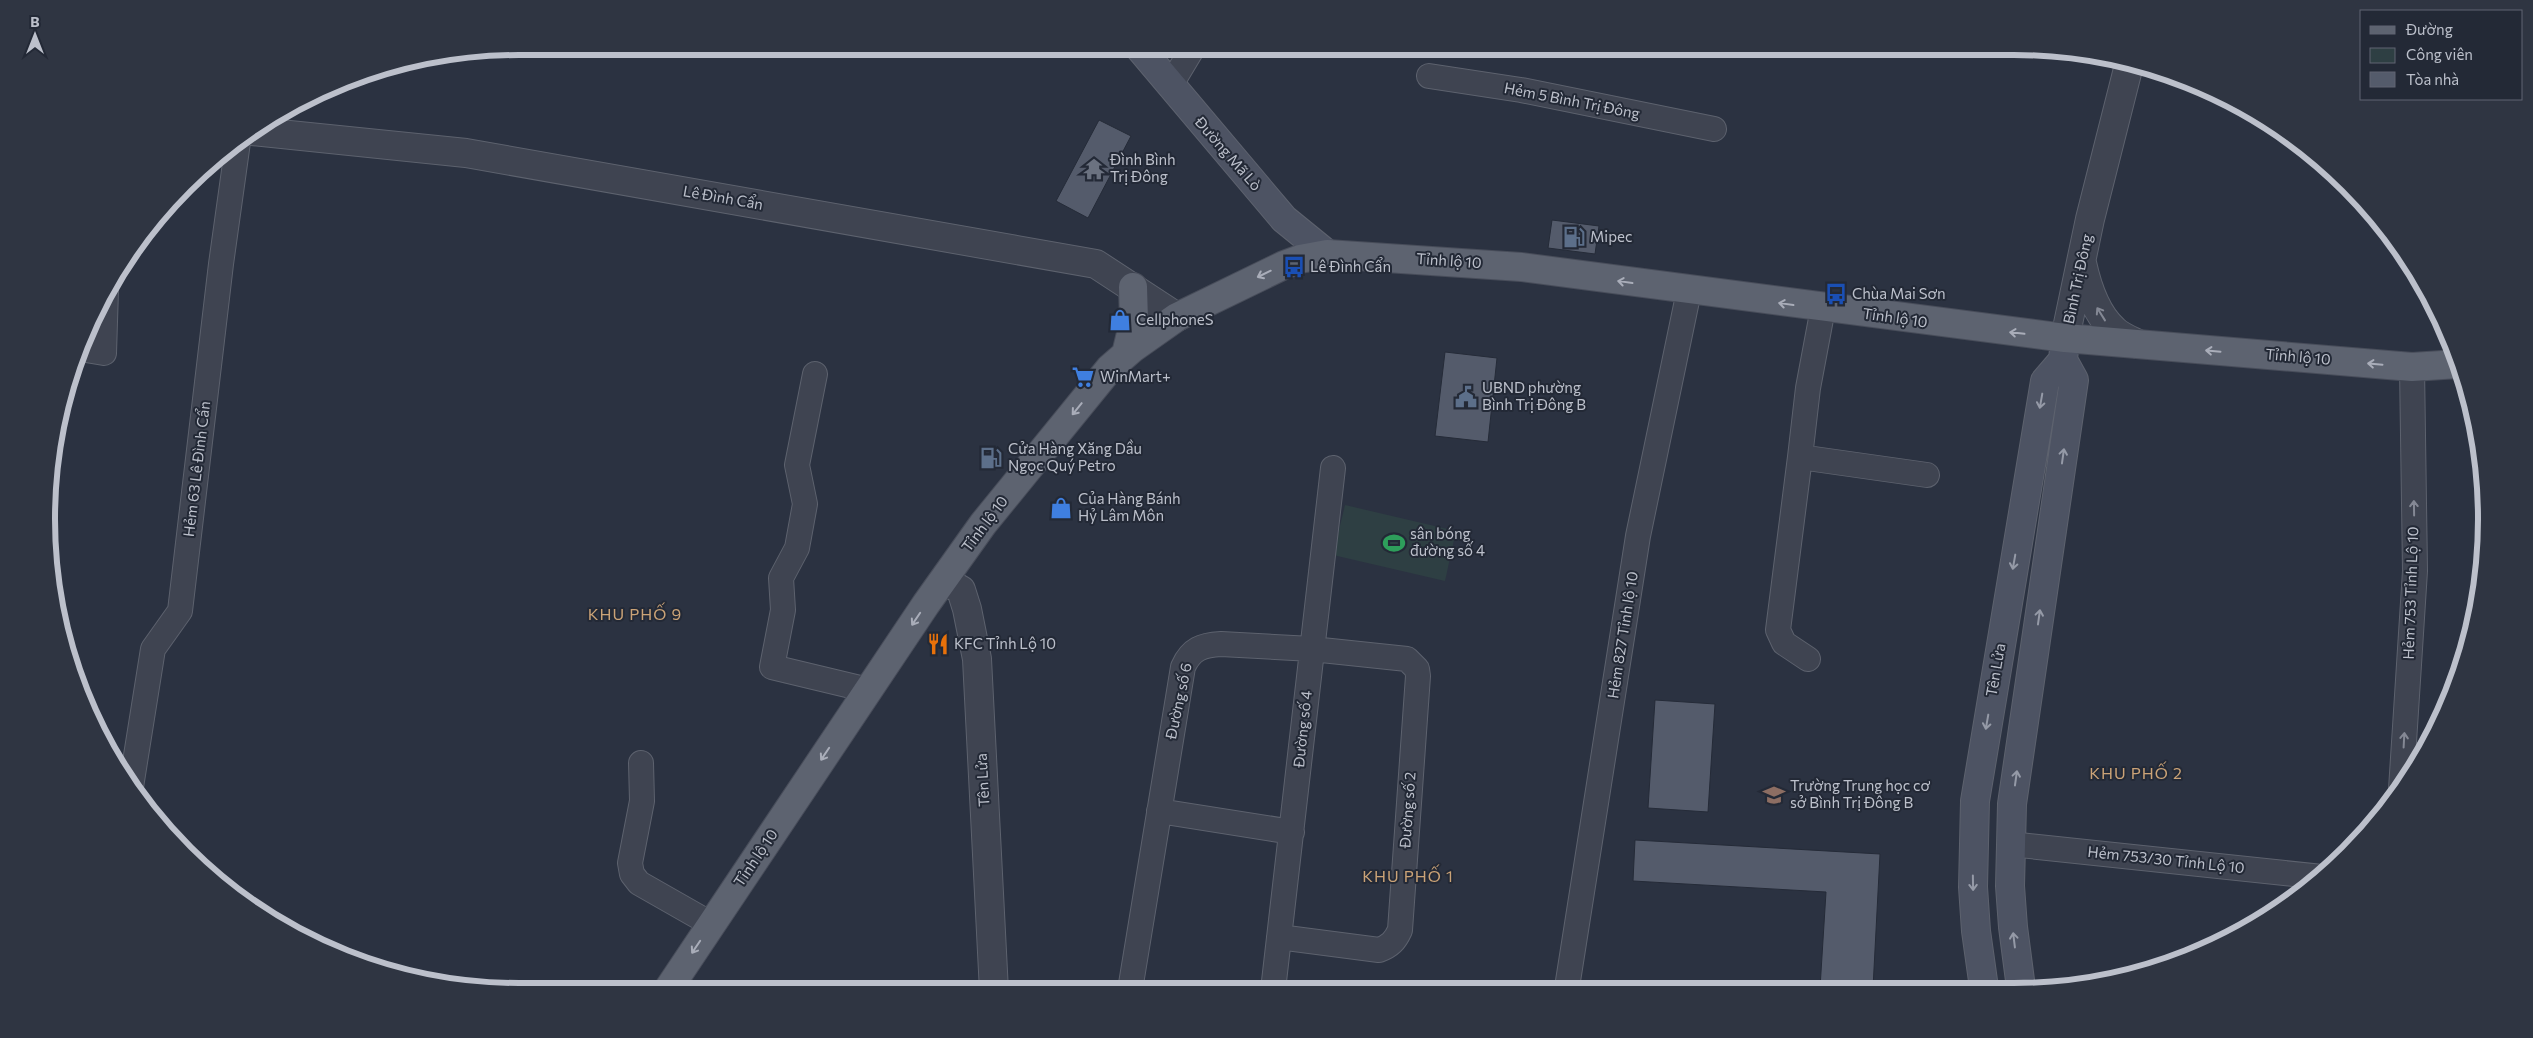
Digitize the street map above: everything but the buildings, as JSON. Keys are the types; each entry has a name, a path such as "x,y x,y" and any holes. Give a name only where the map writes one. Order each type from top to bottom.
{"main road":[{"name":"Đường Mã Lò","path":"1145,55 1284,220 1327,254"},
{"name":"Tỉnh lộ 10","path":"672,983 868,690 944,580 989,517 1110,368 1177,316 1300,259 1327,254 1488,264 1823,308 2064,349 2138,344 2412,367 2451,364"},
{"path":"1126,354 1134,321 1133,286"},
{"path":"2021,983 2013,927 2010,844 2012,804 2074,380 2064,349"},
{"name":"Tên Lửa","path":"1983,983 1976,931 1973,887 1975,801 2045,381 2064,349"}],"street":[{"path":"1170,86 1189,55"},
{"name":"Bình Trị Đông","path":"2064,349 2090,219 2128,70"},
{"name":"Hẻm 5 Bình Trị Đông","path":"1429,76 1522,90 1714,129"},
{"name":"Lê Đình Cẩn","path":"262,132 466,154 1096,264 1177,316"},
{"name":"Hẻm 63 Lê Đình Cẩn","path":"133,776 153,649 180,611 221,264 237,151"},
{"path":"2081,260 2087,284 2099,311 2114,331 2138,344"},
{"name":"Hẻm 827 Tỉnh lộ 10","path":"1568,981 1638,536 1689,291"},
{"path":"1808,659 1784,643 1778,630 1808,388 1823,308"},
{"path":"87,350 104,352 105,309"},
{"name":"Hẻm 753 Tỉnh Lộ 10","path":"2402,774 2415,571 2412,367"},
{"path":"815,374 797,465 804,504 797,548 782,578 782,610 772,667 868,690"},
{"path":"1800,457 1927,475"},
{"name":"Đường số 4","path":"1274,983 1333,468"},
{"name":"Tên Lửa","path":"944,580 960,590 967,609 977,659 994,983"},
{"name":"Đường số 6","path":"1131,983 1183,667 1188,656 1196,649 1208,645 1221,644 1312,649"},
{"name":"Đường số 2","path":"1279,937 1379,950 1388,946 1396,939 1400,930 1417,669 1413,663 1400,657 1312,649"},
{"path":"641,763 642,801 630,863 632,874 639,883 711,924"},
{"path":"1159,811 1292,832"},
{"name":"Hẻm 753/30 Tỉnh Lộ 10","path":"2010,844 2311,875"}],"green space":[{"name":"sân bóng đường số 4","path":"1345,505 1456,531 1445,581 1333,555"}],"place":[{"name":"Đình Bình Trị Đông","path":"1094,169"},
{"name":"Mipec","path":"1574,237"},
{"name":"Lê Đình Cẩn","path":"1294,267"},
{"name":"Chùa Mai Sơn","path":"1836,294"},
{"name":"CellphoneS","path":"1120,320"},
{"name":"WinMart+","path":"1083,377"},
{"name":"UBND phường Bình Trị Đông B","path":"1466,397"},
{"name":"Cửa Hàng Xăng Dầu Ngọc Quý Petro","path":"991,458"},
{"name":"Của Hàng Bánh Hỷ Lâm Môn","path":"1061,508"},
{"name":"sân bóng đường số 4","path":"1394,543"},
{"name":"KFC Tỉnh Lộ 10","path":"938,644"},
{"name":"Trường Trung học cơ sở Bình Trị Đông B","path":"1774,795"}],"district":[{"name":"KHU PHỐ 9","path":"635,614"},
{"name":"KHU PHỐ 2","path":"2136,773"},
{"name":"KHU PHỐ 1","path":"1408,876"}]}
